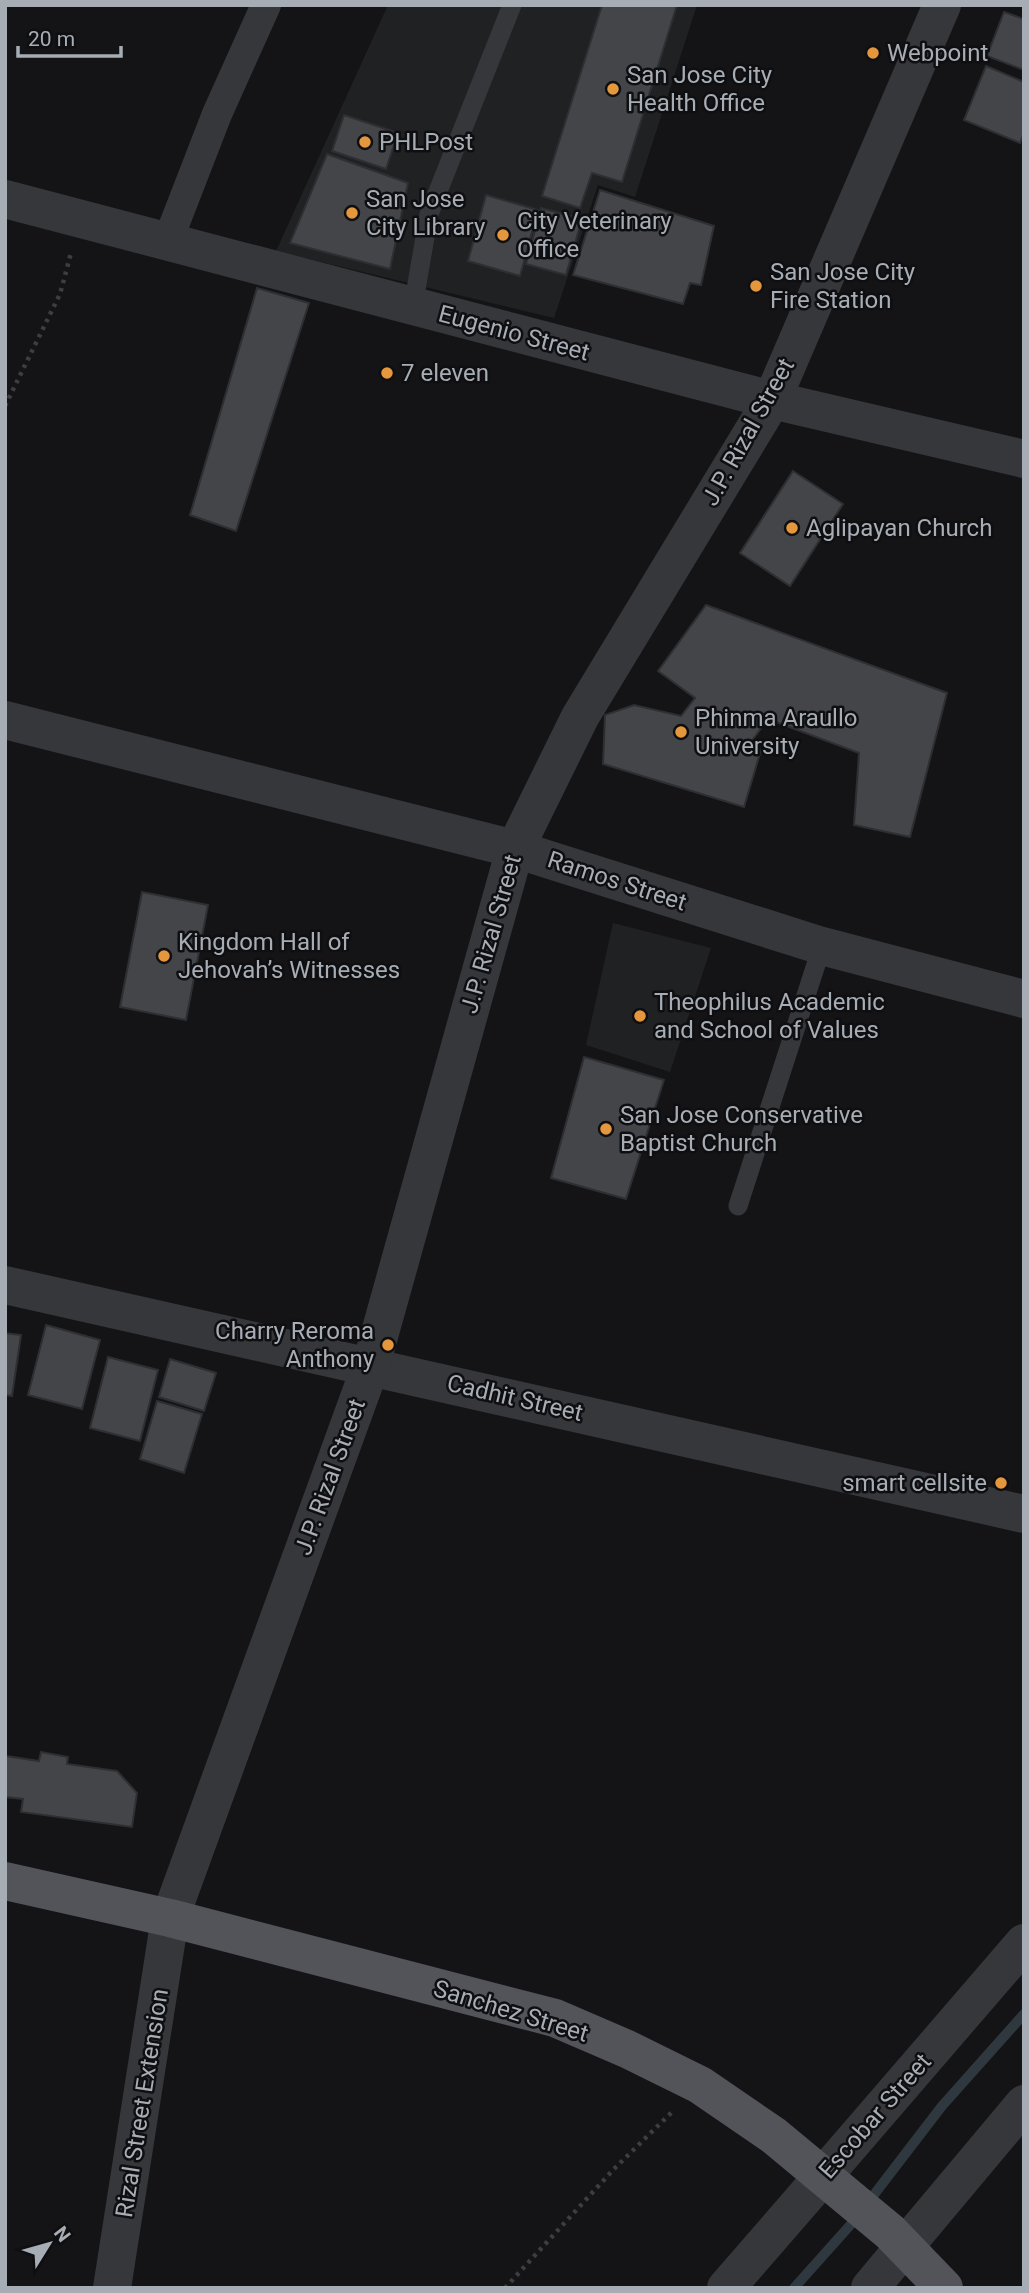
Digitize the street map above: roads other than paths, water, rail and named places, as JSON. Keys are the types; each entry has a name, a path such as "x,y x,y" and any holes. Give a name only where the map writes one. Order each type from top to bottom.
{"main road":[{"name":"Sanchez Street","path":"5,1881 170,1918 555,2018 700,2085 737,2108 830,2179 897,2239 944,2288"}],"street":[{"path":"167,243 217,114 266,5"},
{"name":"J.P. Rizal Street","path":"170,1918 371,1365 515,849 580,717 772,400 942,5"},
{"name":"Eugenio Street","path":"5,199 772,400 1024,459"},
{"name":"Ramos Street","path":"5,720 515,849 822,946 1024,999"},
{"name":"Cadhit Street","path":"5,1285 371,1365 1024,1514"},
{"name":"Rizal Street Extension","path":"112,2288 170,1918"},
{"name":"Escobar Street","path":"726,2288 830,2179 1024,1943"},
{"path":"870,2288 897,2239 1024,2104"}],"lane":[{"path":"413,307 429,214 512,5"},
{"path":"738,1206 822,946"}],"waterway":[{"path":"794,2288 853,2222 942,2106 1024,2014"}],"place":[{"name":"Webpoint","path":"873,53"},
{"name":"San Jose City Health Office","path":"613,89"},
{"name":"PHLPost","path":"365,142"},
{"name":"San Jose City Library","path":"352,213"},
{"name":"City Veterinary Office","path":"503,235"},
{"name":"San Jose City Fire Station","path":"756,286"},
{"name":"7 eleven","path":"387,373"},
{"name":"Aglipayan Church","path":"792,528"},
{"name":"Phinma Araullo University","path":"681,732"},
{"name":"Kingdom Hall of Jehovah’s Witnesses","path":"164,956"},
{"name":"Theophilus Academic and School of Values","path":"640,1016"},
{"name":"San Jose Conservative Baptist Church","path":"606,1129"},
{"name":"Charry Reroma Anthony","path":"388,1345"},
{"name":"smart cellsite","path":"1001,1483"}]}
